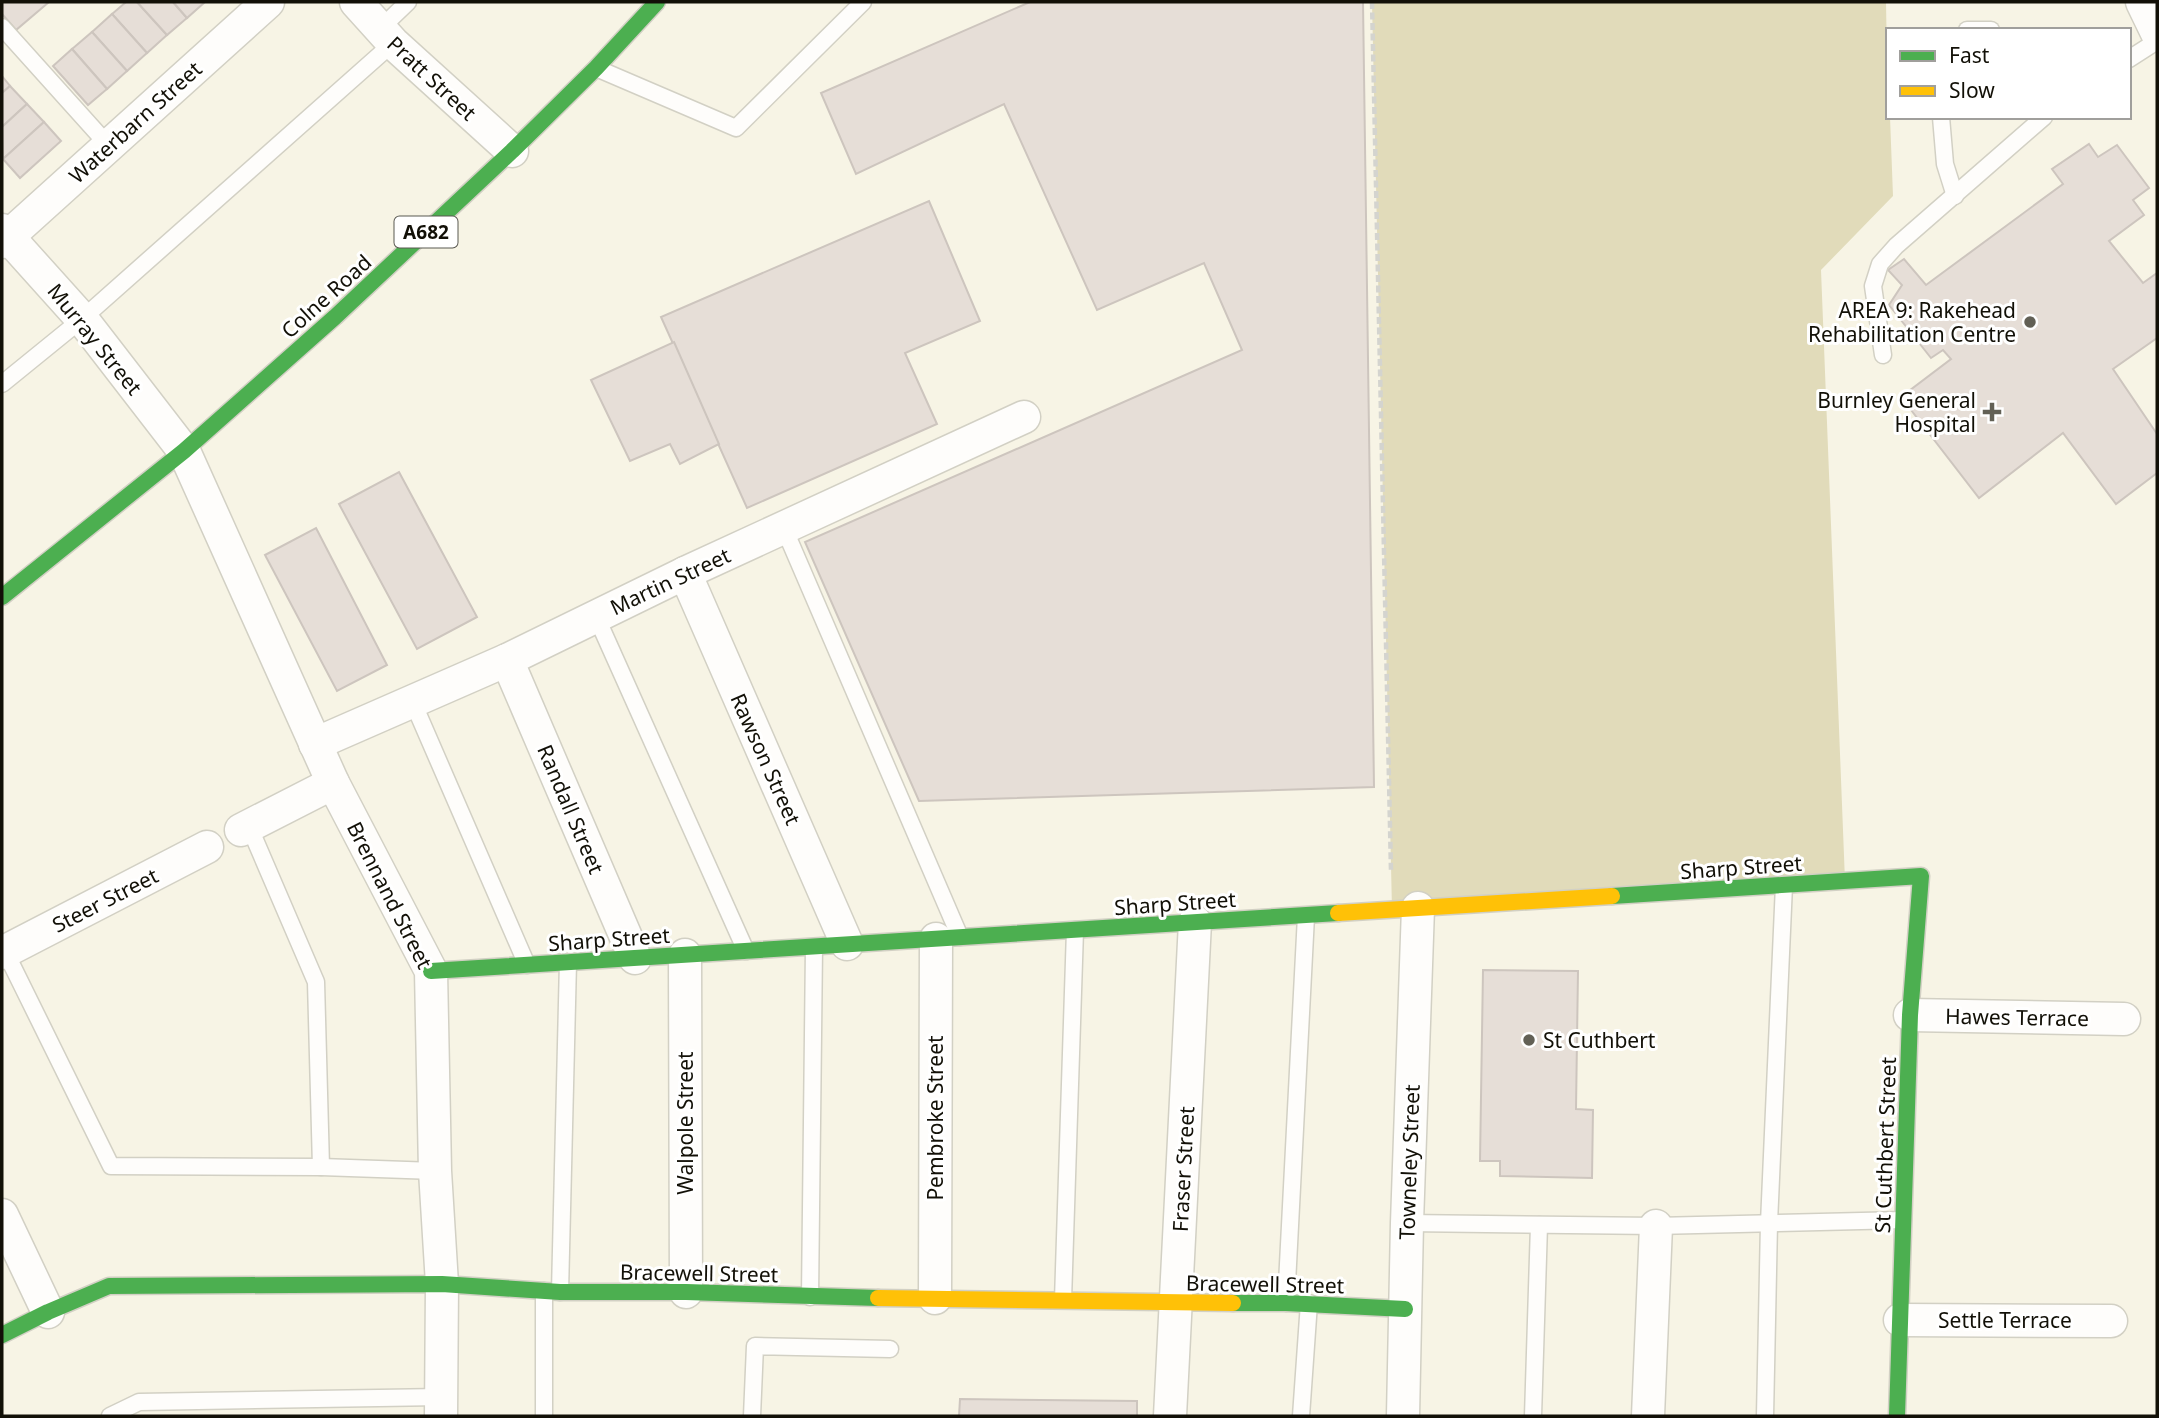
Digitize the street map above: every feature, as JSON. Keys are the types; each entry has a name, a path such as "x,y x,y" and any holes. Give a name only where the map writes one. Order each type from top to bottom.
{"street":[{"name":"Waterbarn Street","path":"4,236 268,2"},
{"name":"Pratt Street","path":"356,2 386,36 512,151"},
{"name":"Colne Road","path":"2,597 184,451 335,317 512,151 596,68 657,2"},
{"path":"2142,2 2157,33"},
{"name":"Murray Street","path":"4,236 82,319 184,451"},
{"name":"Martin Street","path":"315,744 507,660 685,573 1024,417"},
{"name":"Brennand Street","path":"184,451 333,783 431,971 435,1171 442,1284 441,1406"},
{"name":"Rawson Street","path":"685,573 847,944"},
{"name":"Randall Street","path":"507,660 635,958"},
{"path":"245,828 333,783"},
{"name":"Steer Street","path":"3,952 207,848"},
{"name":"Sharp Street","path":"431,971 1921,876"},
{"name":"St Cuthbert Street","path":"1897,1416 1910,1015 1921,876"},
{"name":"Towneley Street","path":"1403,1416 1407,1223 1405,909"},
{"name":"Fraser Street","path":"1170,1416 1195,922"},
{"name":"Pembroke Street","path":"935,1298 948,938"},
{"name":"Walpole Street","path":"685,955 686,1292"},
{"name":"Hawes Terrace","path":"1910,1015 2123,1019"},
{"path":"2,1215 48,1312"},
{"path":"1648,1416 1656,1227"},
{"name":"Bracewell Street","path":"2,1335 109,1286 442,1284 552,1292 686,1292 1177,1304 1309,1303 1405,1309"},
{"name":"Settle Terrace","path":"1900,1320 2111,1321"}],"lane":[{"path":"2,384 82,319 386,36 408,2"},
{"path":"596,68 736,128 863,2"},
{"path":"2,27 108,145"},
{"path":"2131,58 2157,41"},
{"path":"1941,119 1945,164 1955,196"},
{"path":"1883,355 1873,286 1880,264 1896,246 2042,119"},
{"path":"784,528 948,938"},
{"path":"596,615 746,951"},
{"path":"412,700 527,965"},
{"path":"245,828 316,982 321,1167"},
{"path":"1765,1416 1769,1223 1784,885"},
{"path":"1286,1303 1306,916"},
{"path":"1063,1300 1075,930"},
{"path":"810,1297 814,947"},
{"path":"3,952 111,1166 321,1167 435,1171"},
{"path":"544,1416 568,962"},
{"path":"1407,1223 1656,1227 1903,1220"},
{"path":"1534,1416 1539,1225"},
{"path":"1301,1416 1309,1303"},
{"path":"752,1416 755,1346 890,1349"},
{"path":"110,1416 139,1402 441,1406"}],"path":[{"path":"1372,2 1405,909"}],"shaded area":[{"path":"1372,2 1886,2 1886,119 1890,119 1893,196 1821,270 1845,881 1392,910"}],"building":[{"path":"2,2 49,2 16,30 2,14"},
{"path":"126,2 137,2 167,35 147,53 112,14"},
{"path":"137,2 173,2 187,18 167,35"},
{"path":"173,2 205,2 187,18"},
{"path":"1030,2 1363,2 1374,787 919,801 805,542 1242,350 1204,263 1097,310 1004,104 856,174 821,93"},
{"path":"112,14 147,53 127,71 92,32"},
{"path":"92,32 127,71 107,89 72,49"},
{"path":"72,49 107,89 88,105 53,66"},
{"path":"2,76 10,86 2,93"},
{"path":"10,86 27,104 2,127 2,93"},
{"path":"27,104 44,122 3,159 2,127"},
{"path":"44,122 61,141 20,178 3,159"},
{"name":"AREA 9: Rakehead Rehabilitation Centre","path":"2089,144 2098,157 2117,145 2149,188 2133,200 2144,215 2109,241 2143,283 2157,273 2157,338 2113,369 2157,434 2157,473 2116,504 2063,433 1979,498 1901,397 1951,359 1943,350 1931,358 1889,305 1902,285 1888,270 1904,259 1926,285 2063,184 2052,169"},
{"path":"929,201 980,321 905,353 937,424 747,508 661,317"},
{"path":"674,342 719,444 680,464 670,444 630,461 591,380"},
{"path":"399,472 477,617 417,649 339,504"},
{"path":"316,528 387,665 337,691 265,555"},
{"name":"St Cuthbert","path":"1483,970 1578,971 1576,1109 1593,1110 1592,1178 1500,1176 1500,1161 1480,1161"},
{"path":"960,1399 1137,1401 1137,1416 959,1416"}],"traffic: fast":[{"path":"2,597 184,451 335,317 512,151 596,68 657,2"},
{"path":"1612,896 1921,876 1910,1015 1897,1416"},
{"path":"431,971 1338,913"},
{"path":"2,1335 109,1286 442,1284 560,1292 686,1292 878,1298"},
{"path":"1233,1303 1405,1309"}],"traffic: slow":[{"path":"1338,913 1612,896"},
{"path":"878,1298 1233,1303"}],"place":[{"name":"AREA 9: Rakehead Rehabilitation Centre","path":"2030,322"},
{"name":"Burnley General Hospital","path":"1992,412"},
{"name":"St Cuthbert","path":"1529,1040"}]}
